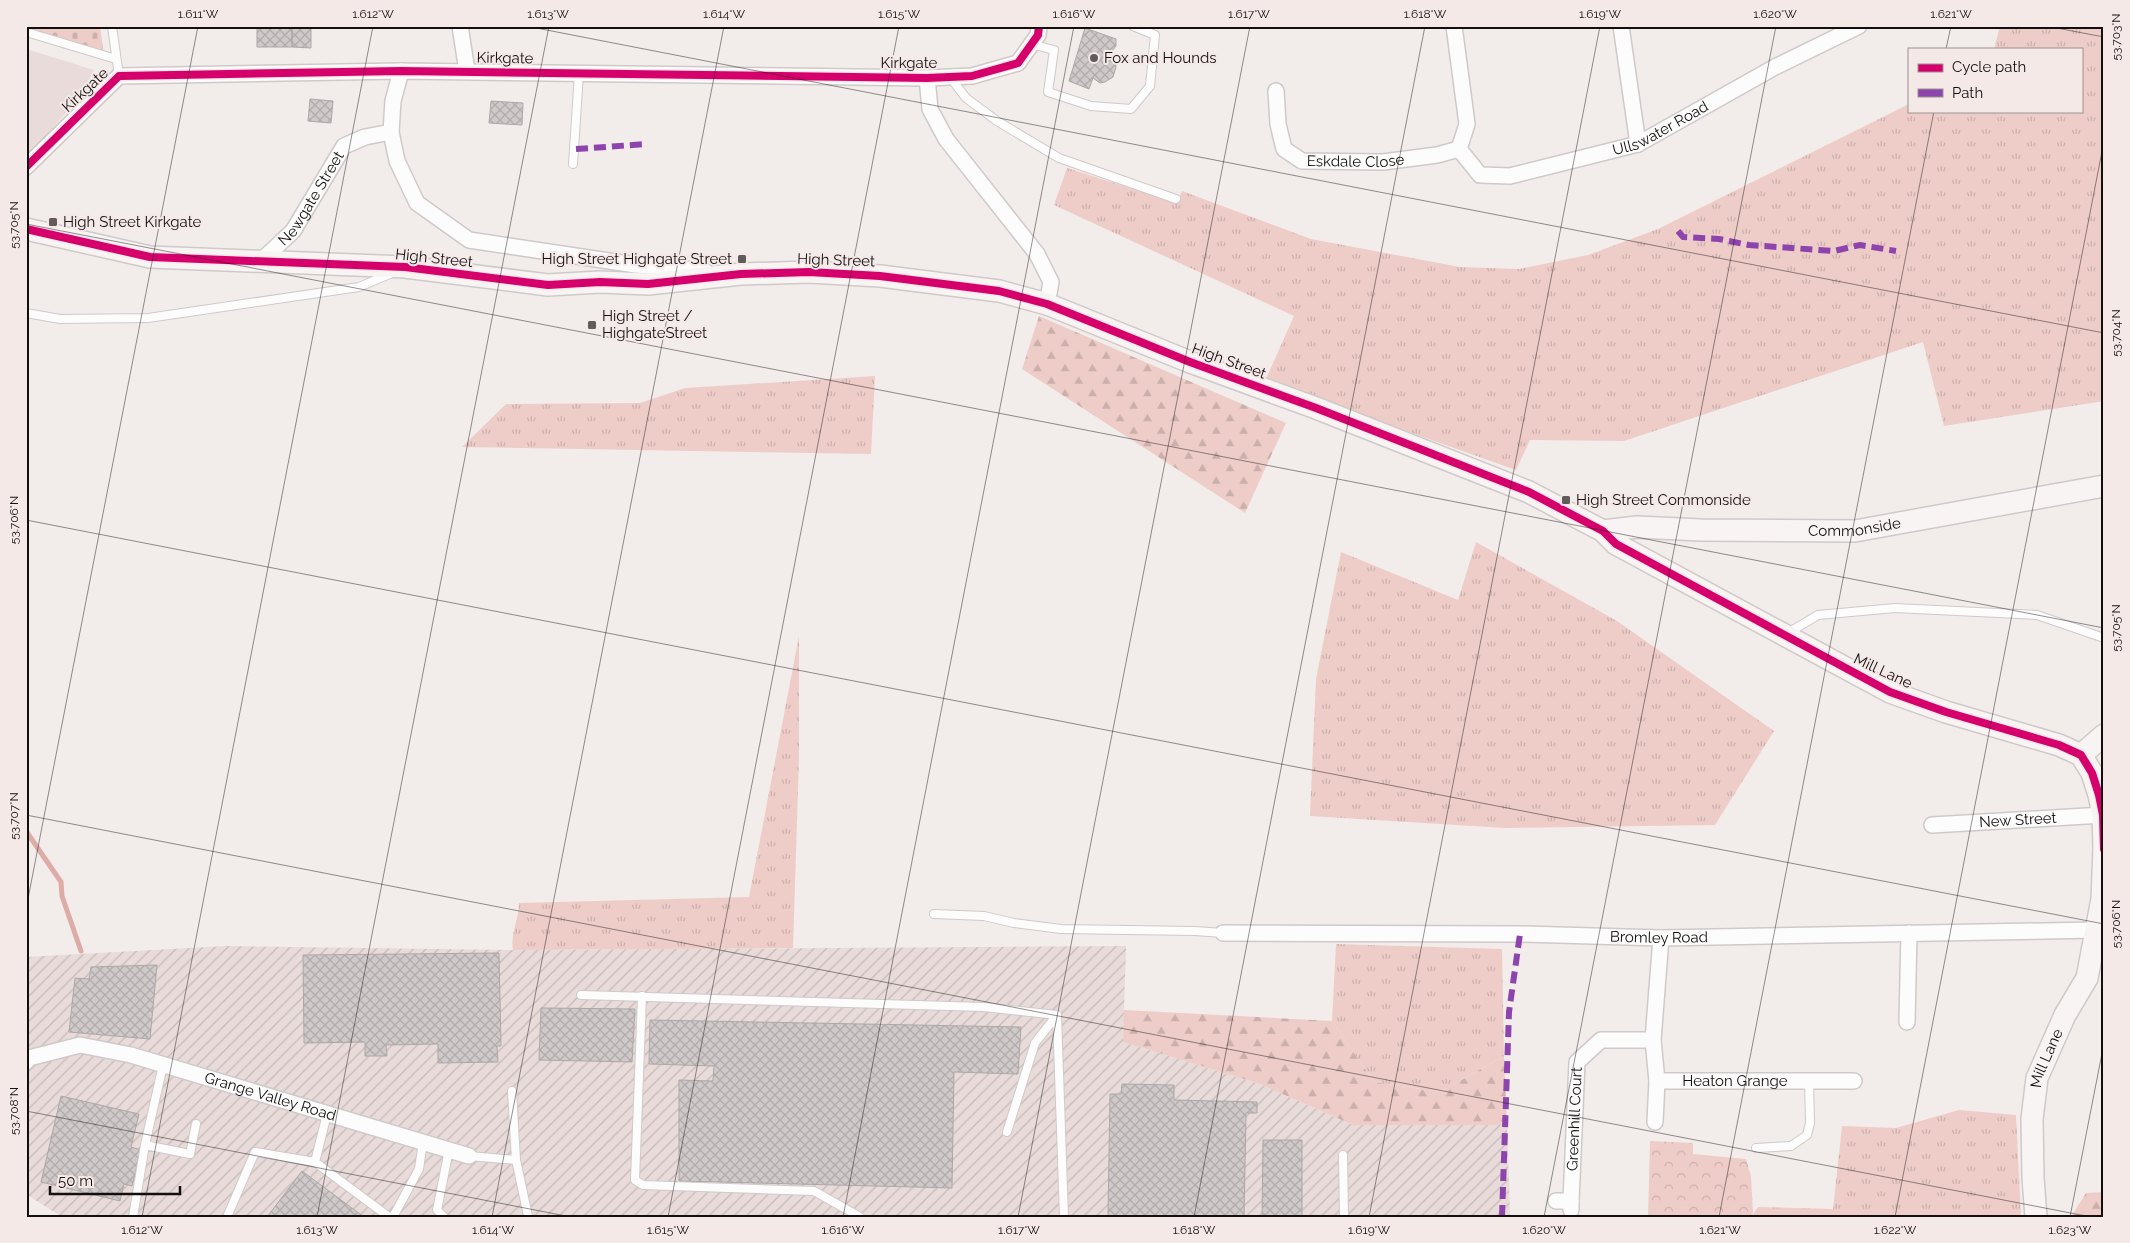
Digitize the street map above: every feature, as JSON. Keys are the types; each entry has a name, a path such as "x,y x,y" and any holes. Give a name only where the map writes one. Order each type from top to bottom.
{"street":[{"path":"460,26 466,71"},
{"path":"1031,44 1038,35 1040,26"},
{"path":"1454,26 1467,124 1458,149"},
{"path":"1622,26 1638,144"},
{"name":"Ullswater Road","path":"1458,149 1480,175 1510,176 1638,144 1774,67 1859,26"},
{"name":"Kirkgate","path":"26,167 119,76 466,71 927,78 972,76 1018,63 1031,44"},
{"path":"401,71 393,101 391,132 396,161 417,203 468,240 636,265 742,274"},
{"name":"Kirkgate","path":"927,78 930,108 946,140 1037,254 1051,282 1047,304"},
{"name":"Eskdale Close","path":"1276,91 1278,124 1284,149 1302,161 1383,162 1437,155 1458,149"},
{"name":"Newgate Street","path":"260,262 293,231 344,146 365,137 391,132"},
{"name":"High Street","path":"26,228 150,257 405,267 548,285 600,282 648,284 742,274 809,272 880,276 999,291 1047,304 1190,362 1316,408 1529,492 1603,531"},
{"name":"Commonside","path":"1603,531 1636,527 1700,530 1855,531 2104,486"},
{"name":"Mill Lane","path":"1603,531 1616,544 1783,636 1890,692 1946,712 2059,744 2081,755 2092,774 2103,815 2102,899 2087,978 2065,1015 2037,1078 2032,1119 2036,1217"},
{"path":"2081,755 2104,735"},
{"name":"New Street","path":"1932,825 2103,815"},
{"name":"Bromley Road","path":"1223,933 1510,934 1661,938 2095,930"},
{"path":"1907,1022 1909,933"},
{"path":"1654,1122 1657,1082 1653,1040 1661,938"},
{"name":"Greenhill Court","path":"1566,1204 1576,1062 1601,1040 1653,1040"},
{"name":"Grange Valley Road","path":"26,1062 29,1058 80,1045 131,1055 469,1156"},
{"name":"Heaton Grange","path":"1657,1082 1854,1081"}],"lane":[{"path":"112,26 119,76"},
{"path":"1031,44 1054,50 1048,92 1091,106 1131,109 1150,86 1154,35 1133,26"},
{"path":"26,32 116,59"},
{"path":"573,164 576,149 579,73"},
{"path":"950,77 966,98 997,121 1059,158 1176,199"},
{"path":"26,313 60,318 148,318 359,287 405,267"},
{"path":"1783,636 1818,615 1895,608 2037,615 2104,638"},
{"path":"934,914 984,916 1014,923 1062,928 1195,930 1223,933"},
{"path":"581,995 984,1006 1057,1014"},
{"path":"642,996 635,1180 643,1185 814,1192 860,1217"},
{"path":"1007,1132 1035,1043 1057,1014"},
{"path":"1057,1014 1064,1217"},
{"path":"133,1217 163,1065"},
{"path":"1756,1148 1791,1146 1807,1135 1810,1122 1809,1081"},
{"path":"512,1091 516,1160 528,1216"},
{"path":"315,1162 327,1114"},
{"path":"146,1145 190,1154 196,1124"},
{"path":"227,1217 255,1152 315,1162 391,1217 419,1169 423,1142"},
{"path":"444,1217 437,1210 449,1150"},
{"path":"1343,1155 1344,1217"},
{"name":"Grange Valley Road","path":"469,1156 516,1160"}],"shaded area":[{"path":"26,49 94,70 79,97 36,148 26,153"},
{"path":"226,946 513,950 1126,946 1123,1042 1260,1084 1353,1125 1507,1125 1510,1217 62,1217 26,1194 26,957"}],"green space":[{"path":"26,26 100,26 104,55 26,32"},
{"path":"2000,26 2104,26 2104,401 1944,426 1923,342 1624,441 1530,440 1516,470 1265,381 1294,316 1054,205 1067,168 1177,203 1182,191 1311,239 1460,267 1519,269 1588,255 1658,229 1908,104 1908,112 2082,112 2082,48 1994,48"},
{"path":"1039,316 1286,423 1245,513 1022,369"},
{"path":"875,376 871,454 462,447 506,404 640,403 685,388"},
{"path":"1476,542 1617,621 1774,731 1715,825 1505,828 1310,816 1316,679 1341,552 1458,600"},
{"path":"799,636 799,757 793,948 513,950 512,944 519,903 749,897"},
{"path":"1336,944 1502,949 1504,1056 1440,1092 1374,1082 1332,1021"},
{"path":"1124,1010 1332,1021 1374,1082 1440,1092 1504,1056 1507,1125 1353,1125 1260,1084 1123,1042"},
{"path":"1959,1110 2016,1115 2021,1217 1751,1217 1758,1207 1833,1209 1842,1126 1896,1128"},
{"path":"1650,1141 1693,1143 1693,1154 1746,1159 1751,1176 1753,1213 1751,1217 1648,1217"},
{"path":"2104,1192 2104,1217 2071,1217 2086,1193"}],"building":[{"path":"257,27 292,27 292,47 257,47"},
{"path":"292,27 311,27 311,48 292,47"},
{"name":"Fox and Hounds","path":"1085,28 1116,39 1116,46 1109,55 1115,60 1116,67 1113,77 1100,83 1093,78 1089,89 1069,81"},
{"path":"310,99 333,101 331,123 308,121"},
{"path":"491,101 523,103 522,125 489,123"},
{"path":"499,953 501,1046 497,1046 498,1062 438,1063 438,1044 386,1045 387,1056 365,1056 365,1042 304,1043 303,955"},
{"path":"157,965 150,1039 69,1032 75,978 89,979 91,967"},
{"path":"541,1008 635,1009 632,1062 539,1060"},
{"path":"650,1020 1021,1027 1018,1074 954,1072 952,1188 679,1181 679,1080 713,1081 714,1066 649,1064"},
{"path":"1122,1084 1174,1085 1174,1100 1257,1102 1257,1113 1246,1113 1244,1217 1108,1217 1110,1094 1121,1094"},
{"path":"61,1096 139,1114 131,1147 141,1150 132,1186 124,1184 120,1201 41,1182"},
{"path":"1263,1140 1302,1140 1302,1217 1262,1217"},
{"path":"302,1171 364,1217 267,1217"}],"waterway":[{"path":"26,831 61,882 62,896 81,951"}],"marked path":[{"path":"576,149 647,144"},
{"path":"1678,231 1683,237 1719,239 1749,245 1834,251 1860,245 1896,251"},
{"path":"1502,1217 1509,1012 1520,934"}],"cycle path":[{"path":"26,167 119,76 401,71 927,78 972,76 1018,63 1038,35 1039,26"},
{"path":"26,229 150,257 405,267 548,285 600,282 648,284 741,274 809,272 880,276 999,291 1047,304 1190,362 1316,408 1529,492 1603,531 1616,544 1890,692 1946,712 2059,745 2081,755 2092,773 2099,795 2103,815 2104,849"}],"place":[{"name":"Fox and Hounds","path":"1094,58"},
{"name":"High Street Kirkgate","path":"53,222"},
{"name":"High Street Highgate Street","path":"742,259"},
{"name":"High Street / HighgateStreet","path":"592,325"},
{"name":"High Street Commonside","path":"1566,500"}]}
